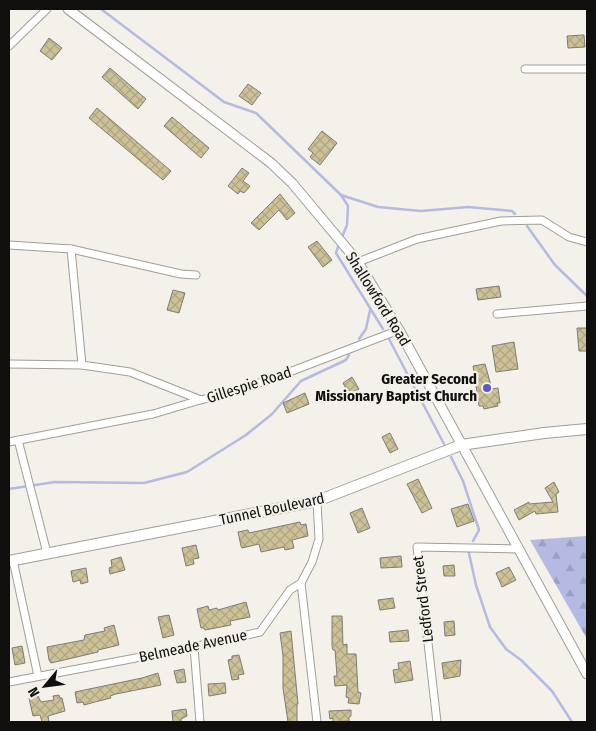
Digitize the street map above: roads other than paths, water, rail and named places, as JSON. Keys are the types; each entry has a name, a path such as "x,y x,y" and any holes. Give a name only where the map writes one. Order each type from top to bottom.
{"main road":[{"name":"Tunnel Boulevard","path":"11,561 317,501 461,446 544,432 587,429"}],"street":[{"path":"9,46 47,9"},
{"name":"Shallowford Road","path":"68,9 271,163 298,190 358,262 399,330 587,674"},
{"path":"525,70 587,69"},
{"path":"358,262 417,239 501,221 542,220 569,238 587,242"},
{"path":"9,246 71,249 181,274 196,275"},
{"path":"71,249 82,365"},
{"path":"497,314 587,306"},
{"name":"Gillespie Road","path":"9,364 82,365 130,372 200,400 266,381 399,330"},
{"path":"9,442 153,414 200,400"},
{"path":"18,440 47,553"},
{"name":"Belmeade Avenue","path":"9,682 194,647 260,632 290,590 301,583 312,562 319,539 317,501"},
{"name":"Ledford Street","path":"437,722 417,547 518,549"},
{"path":"11,561 38,676"},
{"path":"301,583 317,722"},
{"path":"194,647 200,722"}],"waterway":[{"path":"101,9 224,102 256,113 341,195 348,206 347,225 342,237"},
{"path":"341,195 378,207 421,211 468,207 512,211 515,214"},
{"path":"527,226 555,265 587,296"},
{"path":"339,244 336,253 383,329"},
{"path":"359,339 366,329 370,310"},
{"path":"389,339 444,444"},
{"path":"9,489 55,482 144,483 187,472 246,435 272,414 301,381 346,360 349,355"},
{"path":"451,457 463,481 479,530 473,541"},
{"path":"468,549 476,585 490,627 506,649 521,660 552,691 572,722"}],"place":[{"name":"Greater Second Missionary Baptist Church","path":"487,388"}]}
